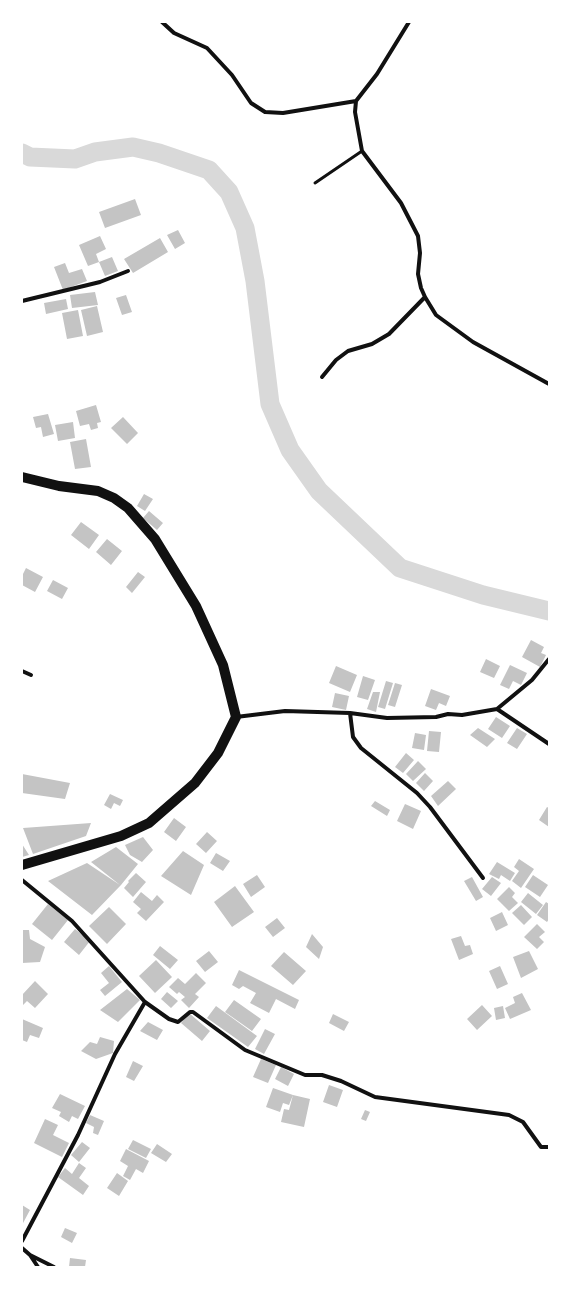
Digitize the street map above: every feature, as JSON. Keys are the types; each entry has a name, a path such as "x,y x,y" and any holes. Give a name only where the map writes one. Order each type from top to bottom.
{"highway":[{"path":"22,477 59,486 98,491 114,498 128,508 155,539 196,606 223,665 236,717 218,753 195,783 149,823 120,836 22,865"}],"street":[{"path":"162,22 174,33 207,48 232,75 251,103 264,112 283,113 356,101"},
{"path":"409,22 377,74 356,101 355,112 362,150 401,203 418,236 420,253 418,274 425,297 436,315 473,342 549,384"},
{"path":"22,301 100,282 128,271"},
{"path":"322,377 336,360 348,351 372,344 389,334 425,297"},
{"path":"236,717 285,711 350,713 388,718 436,717 448,714 462,715 496,709 532,680 549,659"},
{"path":"22,671 31,676"},
{"path":"496,709 549,744"},
{"path":"350,713 353,737 361,748 417,793 430,807 483,878"},
{"path":"22,880 72,921 145,1002 169,1019 178,1022 190,1012 193,1012 245,1050 305,1075 322,1075 341,1081 375,1097 509,1115 523,1122 541,1147 549,1147"},
{"path":"22,1241 78,1135 115,1054 145,1002"},
{"path":"22,1248 30,1255 54,1267"},
{"path":"30,1255 38,1267"}],"lane":[{"path":"315,183 362,150"}],"building":[{"path":"135,199 141,215 105,228 99,212"},
{"path":"178,230 185,243 175,249 167,235"},
{"path":"100,236 106,249 96,254 99,262 88,266 79,245"},
{"path":"160,238 168,252 133,273 124,259"},
{"path":"112,257 118,271 105,276 99,262"},
{"path":"65,263 69,273 82,269 87,281 63,290 54,267"},
{"path":"95,292 98,305 72,308 70,295"},
{"path":"126,295 132,312 122,315 116,298"},
{"path":"66,299 68,309 46,314 44,303"},
{"path":"97,306 103,332 87,336 81,310"},
{"path":"78,310 83,336 67,339 62,313"},
{"path":"96,405 101,422 97,423 98,428 91,430 89,424 80,426 76,411"},
{"path":"48,414 54,434 43,437 41,427 36,428 33,417"},
{"path":"123,417 138,433 127,444 111,428"},
{"path":"73,422 75,438 58,441 55,425"},
{"path":"86,439 91,467 75,469 70,442"},
{"path":"144,494 153,499 145,511 137,506"},
{"path":"149,511 163,523 157,530 143,518"},
{"path":"81,522 99,535 89,549 71,535"},
{"path":"107,539 122,551 111,565 96,552"},
{"path":"26,568 43,577 35,592 22,585 22,576"},
{"path":"138,572 145,577 132,593 126,587"},
{"path":"53,580 68,588 62,599 47,591"},
{"path":"531,640 544,647 541,653 546,655 540,667 522,657"},
{"path":"486,659 500,666 494,678 480,672"},
{"path":"510,665 527,673 521,685 513,681 509,689 500,685"},
{"path":"336,666 357,675 350,692 329,683"},
{"path":"363,676 375,680 368,700 357,697"},
{"path":"386,681 393,683 385,709 378,707"},
{"path":"395,683 402,685 395,707 388,705"},
{"path":"431,689 450,696 446,706 439,703 436,710 425,706"},
{"path":"373,692 380,692 376,712 367,709"},
{"path":"335,693 349,696 346,710 332,707"},
{"path":"496,717 510,726 502,738 488,729"},
{"path":"478,728 495,739 487,747 470,735"},
{"path":"517,728 527,734 517,749 507,743"},
{"path":"429,731 441,732 439,752 427,751"},
{"path":"415,733 426,735 424,750 412,748"},
{"path":"406,753 414,760 403,773 395,767"},
{"path":"418,761 426,769 413,781 406,774"},
{"path":"425,773 433,781 424,791 416,783"},
{"path":"22,774 70,783 65,799 22,793"},
{"path":"448,781 456,789 438,806 431,796"},
{"path":"110,794 123,800 120,806 114,803 111,809 104,805"},
{"path":"375,801 390,810 387,816 371,806"},
{"path":"405,804 421,811 413,829 397,821"},
{"path":"547,807 549,808 549,827 539,820"},
{"path":"174,818 186,827 176,841 164,832"},
{"path":"91,823 86,836 33,854 23,828"},
{"path":"207,832 217,841 206,853 196,844"},
{"path":"143,837 153,850 142,862 130,855 125,845"},
{"path":"22,844 29,855 22,857"},
{"path":"116,847 138,864 121,885 92,915 48,881 87,863 120,885 91,862"},
{"path":"183,851 204,865 191,895 161,876"},
{"path":"216,853 230,861 223,871 210,863"},
{"path":"519,859 534,869 521,888 512,881 519,871 514,867"},
{"path":"497,862 515,873 510,881 501,875 499,879 489,874"},
{"path":"136,873 146,882 133,897 124,888 129,882 128,881"},
{"path":"257,875 265,887 251,897 243,884"},
{"path":"533,875 548,885 540,897 525,887"},
{"path":"472,877 483,897 476,901 464,881"},
{"path":"492,877 501,883 491,896 482,889"},
{"path":"235,886 254,912 232,927 214,902"},
{"path":"509,887 515,893 512,897 518,903 509,911 497,899"},
{"path":"141,892 152,901 157,895 164,902 146,921 137,913 141,909 133,902"},
{"path":"528,893 543,905 536,914 521,902"},
{"path":"546,902 549,904 549,919 547,922 537,915"},
{"path":"48,904 68,920 52,940 32,924"},
{"path":"521,905 532,917 524,925 512,913"},
{"path":"109,907 126,924 107,944 89,926"},
{"path":"502,912 508,925 496,931 490,918"},
{"path":"277,918 285,928 273,937 265,927"},
{"path":"537,924 545,932 539,937 544,942 537,949 524,937"},
{"path":"75,929 90,941 79,955 64,942"},
{"path":"22,930 29,930 30,939 45,947 40,962 22,963"},
{"path":"312,934 323,947 319,959 306,947"},
{"path":"461,936 465,946 470,945 473,954 459,960 451,939"},
{"path":"160,946 178,960 170,969 153,955"},
{"path":"209,951 218,962 205,972 196,961"},
{"path":"529,951 538,969 521,978 513,957"},
{"path":"284,952 306,971 293,985 271,966"},
{"path":"156,960 172,977 155,993 139,976"},
{"path":"109,966 122,982 105,996 100,990 109,983 101,973"},
{"path":"500,966 508,984 497,989 489,971"},
{"path":"239,970 299,1000 295,1009 276,999 269,1013 250,1003 256,993 243,986 239,989 232,985"},
{"path":"196,973 206,983 195,994 199,997 189,1008 181,1000 185,997 179,992 177,994 169,987 178,978 185,984"},
{"path":"35,981 48,994 35,1008 27,1001 22,1006 22,995"},
{"path":"127,989 140,1000 118,1022 100,1010"},
{"path":"167,992 178,1001 171,1008 161,999"},
{"path":"522,993 531,1010 510,1019 505,1008 515,1003 513,997"},
{"path":"234,1000 261,1019 252,1031 225,1012"},
{"path":"482,1005 492,1016 477,1030 467,1019"},
{"path":"216,1006 257,1036 248,1047 207,1018"},
{"path":"503,1006 505,1018 496,1020 494,1008"},
{"path":"189,1013 210,1031 202,1041 181,1023"},
{"path":"333,1014 349,1022 344,1031 329,1023"},
{"path":"22,1019 43,1028 39,1038 30,1035 27,1042 22,1040"},
{"path":"148,1022 163,1030 157,1040 140,1031"},
{"path":"265,1029 275,1034 264,1054 255,1049"},
{"path":"100,1037 114,1041 113,1053 96,1059 81,1051 90,1042 97,1044"},
{"path":"261,1059 276,1065 268,1083 253,1077"},
{"path":"133,1061 143,1066 134,1081 126,1077"},
{"path":"281,1067 294,1074 288,1086 275,1079"},
{"path":"329,1085 343,1090 337,1107 323,1102"},
{"path":"273,1088 293,1095 289,1105 283,1103 280,1112 266,1107"},
{"path":"60,1094 85,1106 78,1119 72,1116 69,1122 59,1116 61,1112 52,1108"},
{"path":"293,1095 310,1099 304,1127 281,1122 284,1109 289,1110"},
{"path":"365,1110 370,1112 366,1121 361,1119"},
{"path":"90,1115 104,1121 98,1135 93,1133 94,1127 86,1123"},
{"path":"45,1119 58,1125 53,1135 69,1143 62,1157 34,1143"},
{"path":"133,1140 151,1149 146,1158 128,1149"},
{"path":"82,1142 90,1148 79,1162 71,1155"},
{"path":"157,1144 172,1154 166,1162 151,1153"},
{"path":"126,1149 149,1161 143,1173 136,1169 130,1180 123,1176 128,1166 120,1161"},
{"path":"79,1163 86,1168 79,1178 89,1186 83,1195 58,1177 65,1168 72,1174"},
{"path":"117,1173 128,1181 119,1196 107,1188"},
{"path":"22,1205 30,1210 22,1225"},
{"path":"65,1228 77,1233 72,1243 61,1237"},
{"path":"70,1258 86,1260 85,1267 69,1267"}],"waterway":[{"path":"22,153 30,157 75,159 95,152 133,147 159,153 209,170 229,192 245,228 255,281 270,404 290,450 319,491 400,568 483,595 549,611"}]}
